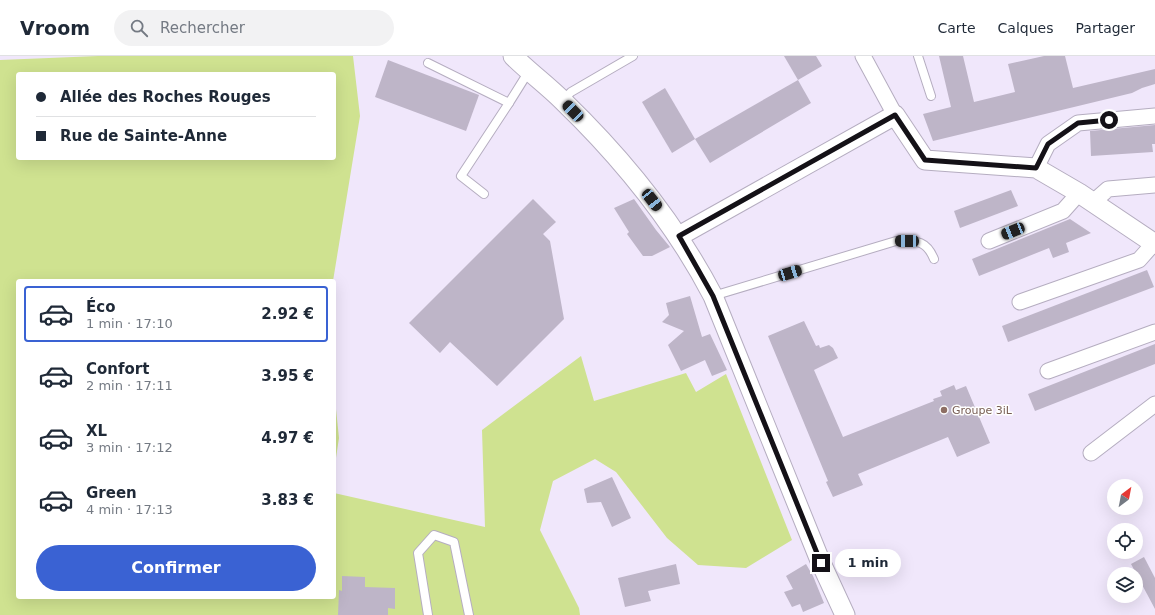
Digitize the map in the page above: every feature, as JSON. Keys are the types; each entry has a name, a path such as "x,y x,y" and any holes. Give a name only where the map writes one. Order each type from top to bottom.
{"street":[{"path":"513,56 563,100 624,164 679,236 713,296 821,563 845,615"},
{"path":"863,56 895,115 925,160 1036,168 1086,198 1154,244 1139,260 1020,302"},
{"path":"679,236 895,115"},
{"path":"1036,168 1048,144 1078,123 1155,116"},
{"path":"988,241 1063,211 1086,198 1108,189 1155,185"},
{"path":"1048,371 1155,332"},
{"path":"1091,453 1155,404"}],"lane":[{"path":"563,100 571,92 632,56"},
{"path":"918,56 931,96"},
{"path":"428,63 509,103"},
{"path":"484,194 461,176 529,71"},
{"path":"713,296 896,241 918,241 929,248 934,259"},
{"path":"428,615 418,554 434,535 454,542 469,615"}],"green space":[{"path":"98,56 353,56 360,116 333,279 16,279 16,599 336,599 336,493 485,527 482,430 581,356 594,401 686,373 696,392 726,374 792,540 746,568 698,565 667,538 616,472 595,459 553,481 540,530 579,608 580,615 0,615 0,60"},
{"path":"336,409 339,438 336,458"}],"building":[{"path":"784,56 816,56 822,66 798,80"},
{"path":"939,56 963,56 974,102 1015,92 1008,64 1044,56 1065,56 1073,88 1155,69 1155,84 1132,93 933,141 923,114 951,107"},
{"path":"388,60 479,95 466,131 375,97"},
{"path":"798,80 811,103 710,163 695,139"},
{"path":"665,88 695,139 672,153 642,102"},
{"path":"1155,125 1155,144 1152,144 1153,152 1091,156 1090,131"},
{"path":"1011,190 1018,206 960,228 954,211"},
{"path":"533,199 556,222 543,234 550,241 564,319 497,386 450,342 440,353 409,323"},
{"path":"634,199 670,247 652,256 643,256 627,234 629,232 614,208"},
{"path":"1070,219 1091,233 1066,243 1069,252 1053,258 1049,248 979,276 972,259"},
{"path":"1147,270 1154,287 1008,342 1002,326"},
{"path":"690,296 702,337 710,334 727,370 712,376 705,360 681,371 668,345 684,331 662,322 669,315 666,303"},
{"name":"Groupe 3iL","path":"804,321 816,346 819,345 820,348 829,345 833,348 838,358 814,370 843,437 934,401 933,399 942,396 940,391 954,385 956,390 966,386 990,443 957,457 948,437 858,474 863,485 833,497 826,482 828,481 768,336"},
{"path":"1155,344 1155,364 1035,411 1028,394"},
{"path":"612,477 631,518 612,527 601,502 587,503 584,489"},
{"path":"1143,558 1155,578 1155,609 1143,586 1143,567 1133,567 1131,564 1143,559"},
{"path":"676,564 680,584 648,591 651,601 625,607 618,578"},
{"path":"806,564 813,576 824,603 803,612 800,604 792,607 784,592 793,589 786,576"},
{"path":"342,576 365,577 365,587 395,588 395,609 388,608 388,615 338,615 339,590 342,591"}],"place":[{"name":"Groupe 3iL","path":"944,410"}],"route":[{"path":"821,563 713,296 702,273 679,236 694,229 895,115 925,160 1036,168 1048,144 1078,123 1109,120"}]}
